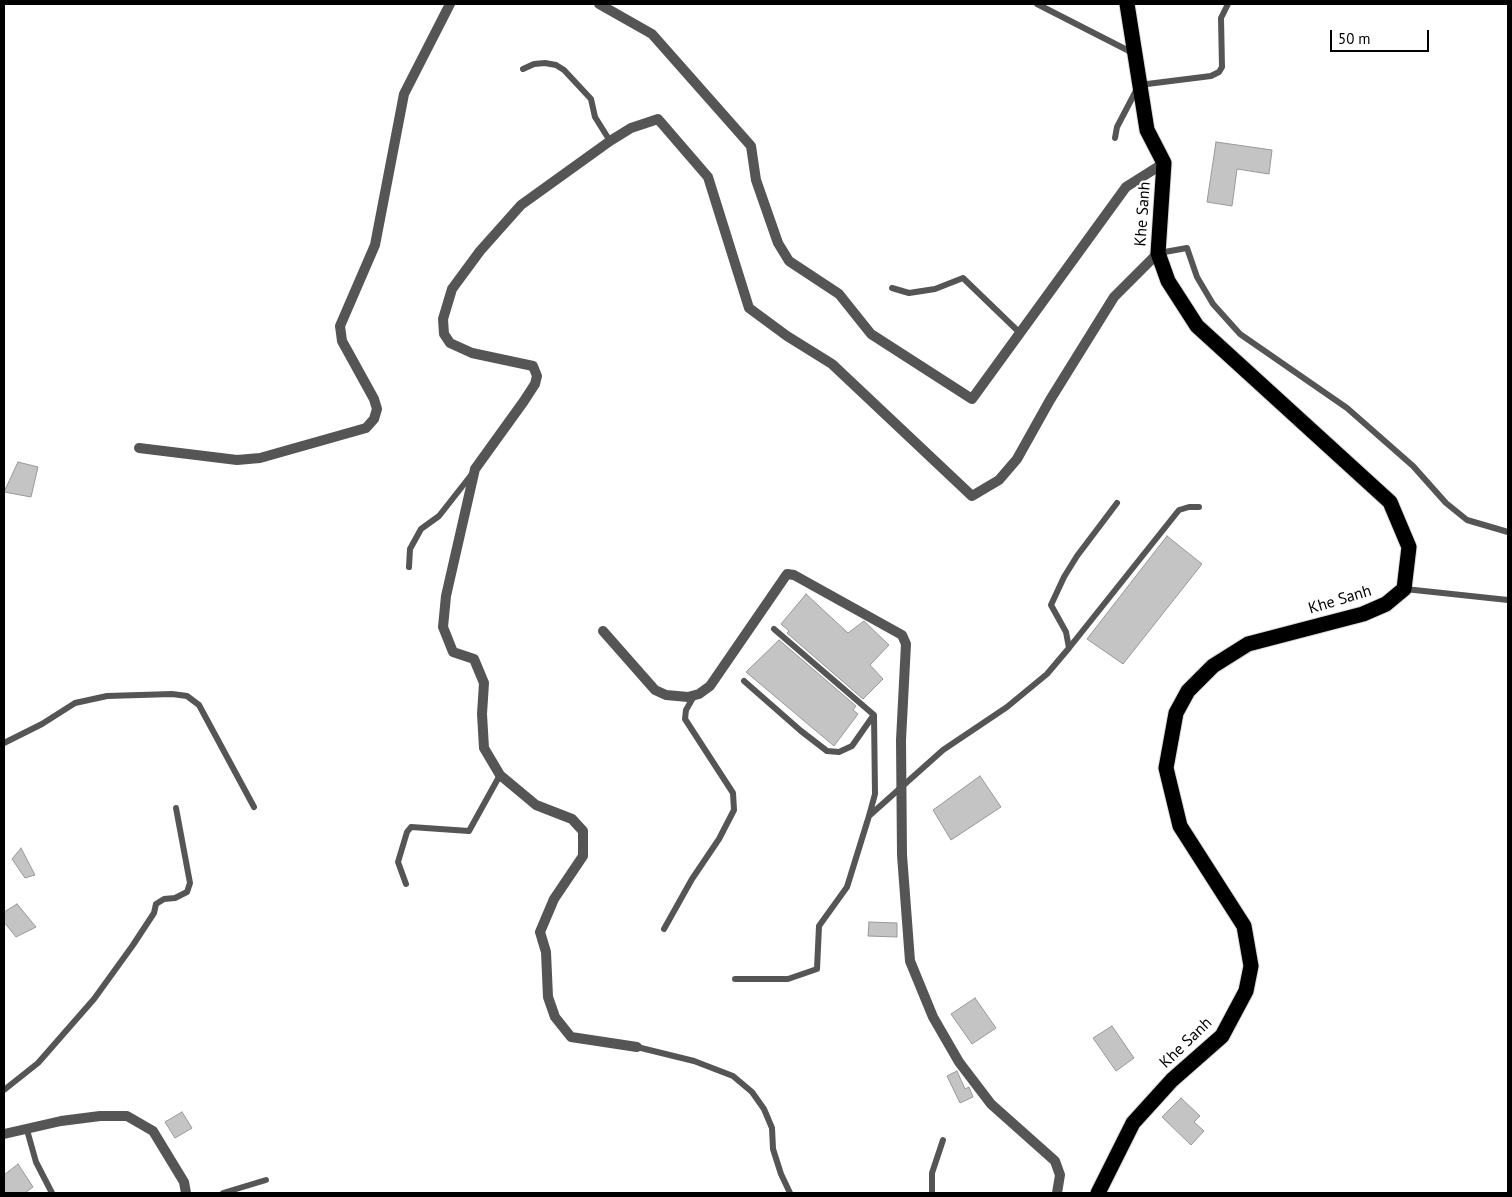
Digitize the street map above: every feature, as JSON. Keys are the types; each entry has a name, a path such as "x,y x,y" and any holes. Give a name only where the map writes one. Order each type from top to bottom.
{"highway":[{"name":"Khe Sanh","path":"1098,1193 1133,1123 1172,1080 1222,1036 1246,991 1251,966 1244,926 1180,826 1166,768 1176,713 1188,691 1212,666 1248,644 1363,614 1386,604 1404,589 1409,547 1390,502 1197,326 1168,282 1158,253 1164,164 1147,130 1127,4"}],"street":[{"path":"139,448 237,460 260,458 366,428 374,419 377,409 374,399 342,341 340,326 375,245 404,94 450,4"},
{"path":"599,4 652,34 751,146 756,180 778,243 789,261 838,294 871,334 972,399 1126,186 1164,164"},
{"path":"637,1048 571,1037 555,1017 548,997 546,952 540,932 554,899 583,856 583,831 572,818 536,805 500,775 484,748 482,714 484,683 474,659 453,652 443,627 446,596 476,469 524,401 535,384 537,376 533,366 472,354 450,344 444,334 443,319 452,288 480,251 521,205 610,141 631,128 658,119 708,177 749,308 787,336 832,364 972,496 999,480 1017,459 1050,400 1114,297 1158,253"},
{"path":"604,631 655,690 666,695 694,696 710,686 781,580 787,574 794,575 902,635 906,644 901,740 902,855 910,961 933,1017 959,1062 991,1104 1055,1161 1060,1175 1057,1193"},
{"path":"4,1134 61,1121 100,1116 127,1116 153,1131 184,1182 186,1193"}],"lane":[{"path":"1037,4 1134,54"},
{"path":"1115,138 1117,127 1139,85 1211,76 1219,72 1222,66 1221,18 1228,4"},
{"path":"523,69 534,64 545,63 556,65 564,70 591,99 595,116 610,141"},
{"path":"1158,253 1187,248 1197,277 1213,304 1240,334 1347,408 1413,466 1446,503 1467,520 1508,532"},
{"path":"892,288 909,293 918,292 935,289 963,278 1020,333"},
{"path":"409,567 410,549 421,529 439,516 476,469"},
{"path":"1068,648 1066,632 1051,605 1064,577 1077,556 1117,502"},
{"path":"869,816 943,750 1007,708 1047,674 1179,510 1189,507 1200,507"},
{"path":"1404,589 1508,600"},
{"path":"735,979 788,979 817,969 819,926 847,887 875,794 874,715 774,629"},
{"path":"744,681 801,731 827,750 839,752 852,746 858,741 874,715"},
{"path":"4,743 42,724 75,703 107,696 172,694 187,696 199,706 254,807"},
{"path":"664,929 692,879 719,840 734,810 733,793 685,719 686,710 694,696"},
{"path":"406,884 398,862 407,832 411,827 469,831 500,775"},
{"path":"4,1090 38,1063 94,999 133,945 154,912 156,904 164,899 175,898 187,892 190,883 176,808"},
{"path":"637,1048 694,1061 733,1076 752,1092 764,1109 772,1128 773,1149 781,1174 790,1193"},
{"path":"27,1130 36,1162 52,1193"},
{"path":"932,1193 932,1173 943,1140"},
{"path":"223,1193 266,1180"}],"building":[{"path":"1216,142 1272,150 1269,174 1237,169 1232,206 1207,202"},
{"path":"18,462 38,467 31,497 4,492"},
{"path":"1167,536 1202,564 1123,664 1087,639"},
{"path":"806,594 848,633 864,621 889,645 870,665 883,679 863,699 787,633 789,631 781,624"},
{"path":"779,640 856,706 853,710 858,714 834,746 746,672"},
{"path":"980,776 1001,807 951,840 933,810"},
{"path":"21,848 35,875 25,878 12,859"},
{"path":"17,904 36,927 16,937 4,922 4,912"},
{"path":"869,922 897,923 897,937 868,936"},
{"path":"975,998 996,1028 972,1044 951,1014"},
{"path":"1112,1026 1134,1058 1116,1071 1093,1038"},
{"path":"957,1071 965,1089 969,1087 973,1097 960,1103 947,1076"},
{"path":"1181,1098 1200,1116 1194,1122 1204,1131 1191,1145 1162,1117"},
{"path":"182,1112 192,1128 175,1138 165,1122"},
{"path":"18,1164 33,1187 25,1193 4,1193 4,1175"}]}
